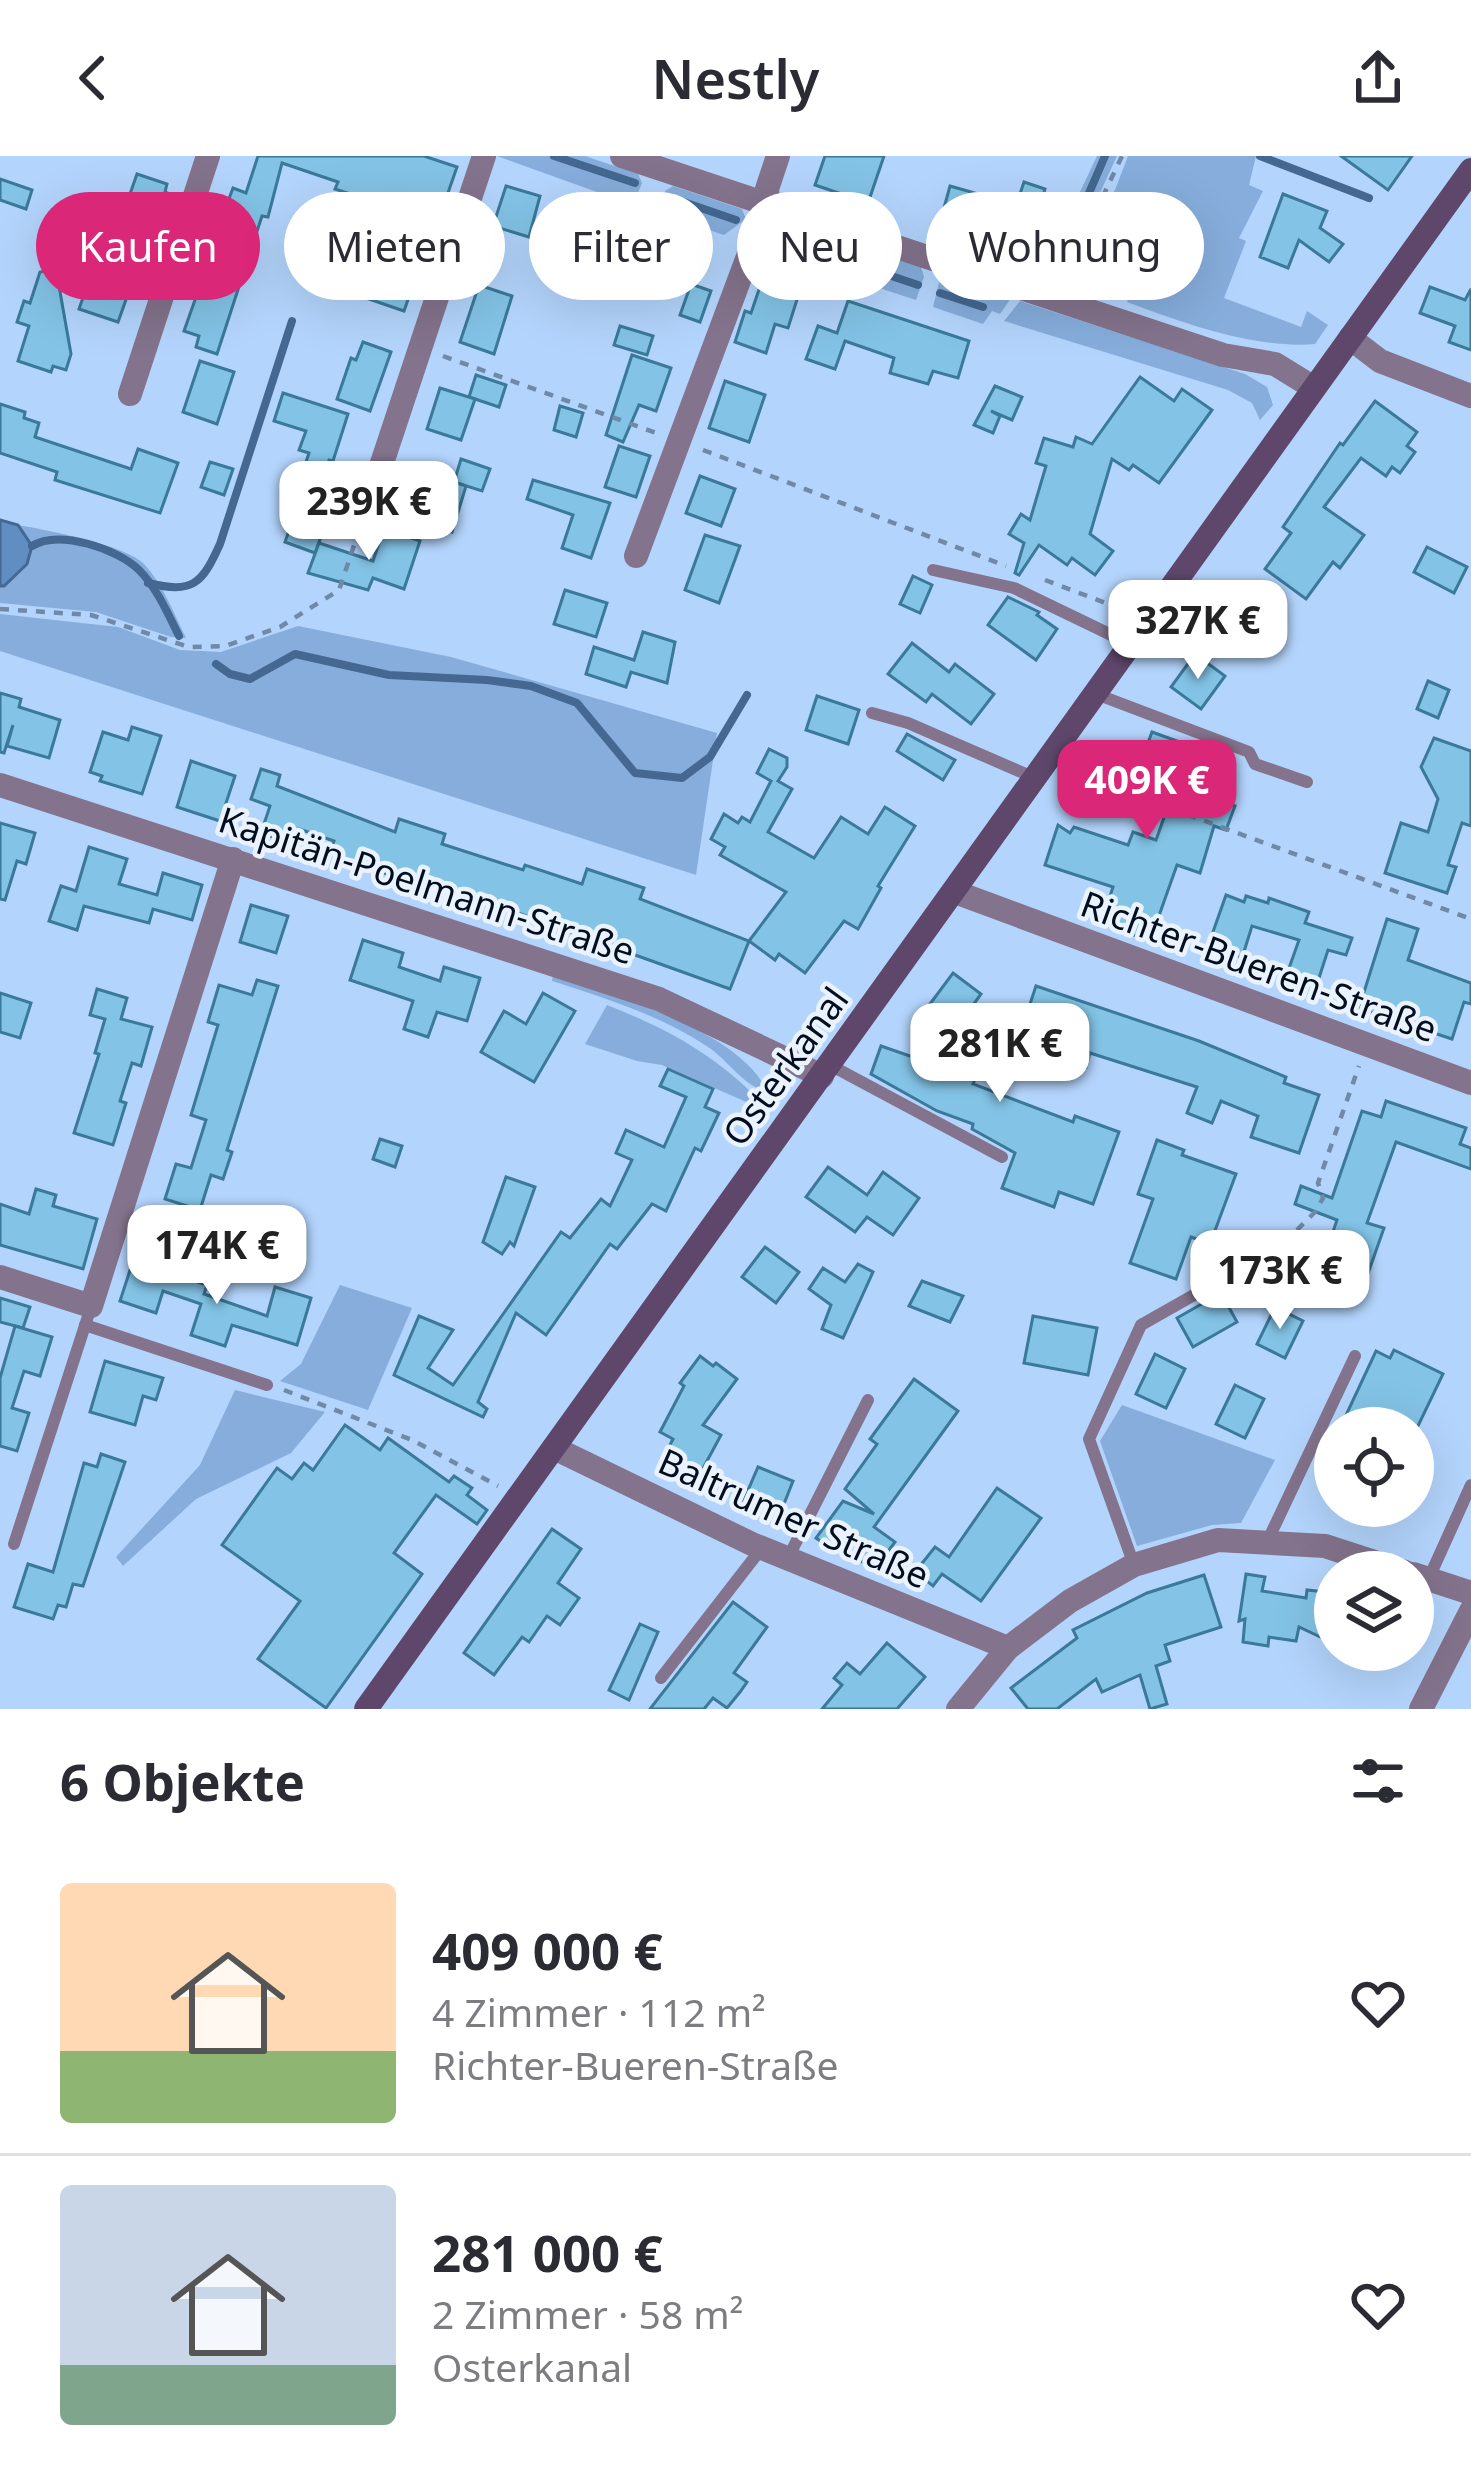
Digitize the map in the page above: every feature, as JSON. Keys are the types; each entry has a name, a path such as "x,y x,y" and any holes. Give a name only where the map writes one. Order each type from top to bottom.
{"main road":[{"name":"Osterkanal","path":"366,1709 1471,170"}],"street":[{"path":"130,394 208,156"},
{"path":"381,466 484,156"},
{"path":"622,156 737,192"},
{"path":"767,192 778,156"},
{"path":"902,248 1223,355 1275,364 1314,388"},
{"path":"636,556 737,285"},
{"path":"1349,338 1380,361 1471,396"},
{"name":"Kapitän-Poelmann-Straße","path":"0,785 659,999 826,1071"},
{"path":"0,1276 88,1316 233,859"},
{"name":"Richter-Bueren-Straße","path":"955,892 1471,1083"},
{"name":"Baltrumer Straße","path":"554,1448 761,1548 1008,1648"},
{"path":"958,1709 1008,1648 1070,1601 1134,1565 1218,1540 1341,1551"},
{"path":"1434,1581 1471,1593"},
{"path":"1421,1709 1471,1610"}],"lane":[{"path":"933,570 1014,588 1131,645"},
{"path":"1096,694 1249,752 1255,764 1306,782"},
{"path":"872,713 1041,771"},
{"path":"826,1071 1002,1157"},
{"path":"1134,1565 1089,1439 1141,1325 1284,1244"},
{"path":"14,1544 88,1316 267,1384"},
{"path":"1267,1543 1355,1356"},
{"path":"787,1559 868,1400"},
{"path":"1431,1551 1471,1485"},
{"path":"661,1678 761,1548"}],"path":[{"path":"1064,304 1083,242 1122,156"},
{"path":"421,348 1023,572"},
{"path":"0,608 91,615 189,646 225,646 280,627 339,590 381,466"},
{"path":"1044,580 1149,620"},
{"path":"1041,771 1471,920"},
{"path":"1284,1244 1323,1198 1318,1183 1364,1043"},
{"path":"267,1384 314,1398 412,1440 519,1497"}],"shaded area":[{"path":"497,156 585,156 638,174 642,183 638,192 597,192"},
{"path":"1097,156 1117,156 1100,192 1080,192"},
{"path":"1128,156 1256,156 1249,185 1263,191 1239,238 1246,241 1224,298 1301,327 1307,311 1328,325 1315,344 1243,338 1127,302 1204,300 1204,192 1115,190"},
{"path":"713,199 737,207 737,226 724,235 713,231"},
{"path":"902,261 921,267 924,277 916,300 902,295"},
{"path":"935,300 1010,300 1000,314 992,311 983,324 933,307"},
{"path":"1020,301 1245,374 1267,387 1273,405 1260,420 1252,403 1228,390 1004,321"},
{"path":"0,520 18,525 32,546 27,564 4,586 0,586"},
{"path":"18,525 85,539 135,557 157,581 186,638 96,612 0,603 0,586 32,546"},
{"path":"0,614 118,627 180,650 221,652 298,626 451,657 717,733 696,875 0,651"},
{"path":"553,975 640,1004 703,1033 731,1050 767,1091 672,1026 552,981"},
{"path":"607,1005 707,1056 759,1100 760,1108 662,1065 585,1044"},
{"path":"340,1285 412,1308 368,1410 280,1381 301,1364"},
{"path":"235,1390 325,1412 291,1453 196,1499 123,1566 116,1557 200,1465"},
{"path":"1122,1405 1275,1460 1241,1523 1212,1525 1137,1546 1100,1441"}],"building":[{"path":"258,156 424,156 457,167 448,192 344,192 335,189 338,182 282,163 268,217 262,216 260,222 260,192 246,192"},
{"path":"825,156 884,156 872,192 836,192 815,185"},
{"path":"1341,156 1412,156 1388,190"},
{"path":"137,174 167,184 165,192 131,192"},
{"path":"0,179 32,190 26,209 0,200"},
{"path":"1024,182 1045,189 1044,192 1021,192"},
{"path":"506,186 529,193 529,237 505,230"},
{"path":"1283,194 1327,211 1320,228 1343,244 1329,262 1299,240 1288,268 1260,257"},
{"path":"36,284 36,300 61,300 71,354 66,370 53,366 51,372 18,361 29,326 17,322 24,301 30,303"},
{"path":"1430,287 1465,300 1471,289 1471,350 1449,342 1455,326 1420,313"},
{"path":"512,296 494,354 460,342 474,300"},
{"path":"82,300 126,300 118,322 79,309"},
{"path":"195,300 235,300 217,354 196,347 199,336 184,331"},
{"path":"372,300 408,300 404,311"},
{"path":"685,300 708,300 700,322 680,315"},
{"path":"755,300 797,300 788,328 775,324 766,353 735,342 745,311 751,313"},
{"path":"848,301 969,341 958,378 933,371 928,384 890,373 894,358 845,341 835,369 806,359 818,326 837,333"},
{"path":"620,326 653,336 647,355 614,345"},
{"path":"363,342 391,352 370,411 337,399 351,358 356,360"},
{"path":"632,355 671,368 656,411 639,405 623,442 606,435"},
{"path":"200,361 234,372 217,424 183,412"},
{"path":"476,375 506,385 499,407 469,397"},
{"path":"1140,377 1174,401 1182,389 1212,410 1159,483 1133,465 1129,470 1112,459 1090,534 1113,551 1095,575 1072,558 1067,565 1039,545 1019,575 1015,573 1024,543 1009,534 1021,514 1030,520 1046,466 1036,463 1044,438 1073,447 1076,437 1092,444"},
{"path":"725,381 765,395 749,442 709,428"},
{"path":"995,386 1022,397 1012,420 991,411 1000,416 993,433 974,425"},
{"path":"440,388 475,399 461,440 427,429"},
{"path":"283,393 348,414 327,468 306,462 309,453 299,450 306,431 274,421"},
{"path":"1375,401 1417,432 1407,446 1415,452 1400,473 1392,467 1386,476 1361,458 1324,507 1364,535 1340,568 1333,562 1306,599 1265,569 1291,533 1283,527"},
{"path":"0,404 25,412 24,418 39,423 35,437 131,469 138,449 178,463 160,513 55,480 57,472 0,453"},
{"path":"560,406 583,413 576,437 554,430"},
{"path":"619,446 650,456 636,497 605,487"},
{"path":"461,459 490,469 482,491 454,482"},
{"path":"210,462 233,469 224,495 201,487"},
{"path":"430,474 466,486 452,532 416,520"},
{"path":"700,476 735,489 721,526 686,513"},
{"path":"533,480 610,503 591,558 562,548 573,515 527,499"},
{"path":"300,499 331,510 315,553 285,542"},
{"path":"384,528 420,541 404,589 373,578 368,590 308,573 319,543 373,561"},
{"path":"705,535 740,546 719,603 685,590"},
{"path":"1427,547 1467,567 1454,593 1414,572"},
{"path":"913,576 932,585 920,613 900,604"},
{"path":"565,590 607,603 596,637 554,624"},
{"path":"1008,597 1039,612 1057,629 1036,660 988,625"},
{"path":"643,632 675,642 667,683 631,672 626,687 586,674 594,647 634,660"},
{"path":"912,643 949,672 955,664 994,694 971,724 932,694 926,702 888,674"},
{"path":"1195,654 1225,676 1201,709 1171,687"},
{"path":"1428,681 1449,690 1438,718 1417,709"},
{"path":"0,693 21,699 19,707 60,720 49,758 7,746 13,725 4,753 0,752"},
{"path":"817,696 859,710 848,744 806,730"},
{"path":"132,727 161,736 142,794 100,781 102,776 90,772 103,732 128,740"},
{"path":"1152,732 1188,745 1185,755 1201,761 1191,790 1235,806 1226,830 1214,826 1200,873 1177,865 1150,941 1101,923 1113,887 1045,865 1058,825 1070,833 1074,827 1128,845 1133,832 1156,840 1172,795 1134,781"},
{"path":"907,734 955,760 943,780 897,751"},
{"path":"1434,738 1471,751 1471,826 1462,823 1448,865 1456,867 1447,893 1385,873 1401,823 1428,832 1438,799 1421,767"},
{"path":"769,749 787,758 778,781 792,789 768,832 814,858 841,817 868,834 885,807 915,826 858,929 844,921 805,973 749,941 786,892 720,855 725,847 711,839 724,814 738,823 742,817 750,822 771,781 757,773"},
{"path":"191,761 235,776 220,821 177,807"},
{"path":"261,769 280,775 277,786 395,832 399,819 445,834 442,844 523,870 525,865 582,884 587,869 644,888 640,899 749,941 730,989 518,913 389,875 330,852 334,841 299,829 294,845 261,833 270,806 251,799"},
{"path":"0,823 35,833 26,864 17,861 5,900 0,899"},
{"path":"89,847 127,859 119,884 157,895 163,873 202,885 192,920 153,909 149,923 84,906 77,930 49,921 61,886 76,891"},
{"path":"1226,895 1244,902 1246,896 1268,903 1269,898 1309,912 1305,923 1352,938 1346,955 1328,950 1318,981 1288,971 1299,940 1252,926 1242,958 1208,946"},
{"path":"251,905 288,916 276,953 240,942"},
{"path":"1387,919 1418,929 1408,960 1471,983 1471,1004 1464,1002 1452,1039 1359,1008"},
{"path":"363,940 403,953 399,967 440,981 444,967 480,978 467,1021 437,1012 428,1037 404,1029 413,1001 350,980"},
{"path":"953,973 981,994 968,1012 1017,1036 1011,1054 988,1047 973,1084 1073,1122 1075,1116 1119,1132 1093,1204 1059,1192 1054,1207 1002,1188 1015,1153 972,1129 973,1124 937,1111 871,1074 881,1046 930,1063 950,1031 924,1012"},
{"path":"257,980 278,986 227,1150 232,1152 223,1179 211,1175 200,1210 165,1199 176,1164 191,1168 206,1120 191,1115 218,1025 208,1022 219,985 252,995"},
{"path":"1036,986 1199,1041 1319,1095 1299,1153 1251,1137 1258,1116 1221,1101 1212,1123 1187,1113 1197,1087 1090,1053 1086,1067 1017,1043"},
{"path":"97,989 127,998 121,1019 152,1027 141,1066 132,1063 113,1145 74,1133 105,1019 90,1015"},
{"path":"0,993 31,1003 20,1038 0,1032"},
{"path":"543,993 575,1011 534,1082 481,1052 504,1011 526,1024"},
{"path":"668,1069 713,1089 705,1107 719,1113 701,1151 695,1148 666,1211 652,1204 617,1249 610,1244 546,1335 516,1313 478,1402 487,1409 483,1417 394,1375 419,1316 453,1330 428,1368 453,1385 561,1232 570,1238 601,1199 610,1206 632,1160 616,1153 626,1130 664,1147 686,1097 660,1086"},
{"path":"1386,1101 1466,1128 1460,1144 1471,1148 1471,1169 1396,1142 1367,1223 1384,1228 1359,1299 1315,1284 1337,1220 1295,1204 1301,1186 1332,1198 1362,1111 1381,1117"},
{"path":"380,1139 402,1146 395,1167 373,1159"},
{"path":"1157,1140 1184,1150 1182,1155 1236,1174 1210,1244 1191,1237 1176,1279 1130,1263 1153,1199 1138,1194"},
{"path":"828,1167 867,1195 883,1172 919,1198 893,1235 867,1217 855,1232 806,1197"},
{"path":"506,1177 535,1187 514,1246 510,1242 502,1254 483,1242"},
{"path":"36,1189 56,1195 53,1206 97,1219 83,1269 0,1245 0,1204 29,1214"},
{"path":"765,1247 799,1272 776,1303 742,1277"},
{"path":"133,1261 207,1285 204,1294 267,1316 275,1287 311,1298 297,1345 232,1325 225,1346 191,1335 201,1304 163,1291 156,1313 120,1301"},
{"path":"858,1264 873,1272 843,1338 822,1329 831,1305 809,1289 823,1268 845,1282"},
{"path":"922,1281 963,1296 950,1322 909,1306"},
{"path":"1221,1293 1237,1322 1193,1347 1177,1318"},
{"path":"0,1298 30,1307 23,1328 0,1322"},
{"path":"1275,1307 1303,1321 1285,1358 1257,1344"},
{"path":"1033,1316 1097,1328 1088,1375 1024,1363"},
{"path":"15,1326 52,1337 40,1376 24,1371 12,1408 29,1413 17,1451 0,1446 0,1378"},
{"path":"1394,1350 1443,1374 1427,1407 1350,1407 1376,1351 1390,1358"},
{"path":"1155,1354 1185,1369 1166,1408 1136,1394"},
{"path":"700,1356 737,1379 703,1425 721,1435 693,1487 658,1468 673,1439 660,1432 684,1386 680,1383"},
{"path":"105,1361 163,1378 156,1400 143,1396 135,1425 90,1412"},
{"path":"914,1379 958,1411 874,1527 895,1542 874,1570 838,1545 834,1550 816,1538 843,1501 874,1514 845,1489 877,1444 870,1439"},
{"path":"1235,1385 1264,1399 1245,1438 1216,1424"},
{"path":"345,1425 380,1450 388,1438 449,1482 454,1476 472,1488 467,1495 487,1510 477,1524 436,1495 394,1553 422,1574 326,1708 258,1659 300,1601 222,1545 277,1468 292,1479 304,1463 313,1470"},
{"path":"101,1454 125,1462 83,1586 73,1584 66,1607 58,1605 53,1619 14,1607 28,1564 53,1572 84,1463 97,1467"},
{"path":"758,1467 793,1481 776,1524 740,1509"},
{"path":"997,1488 1041,1518 981,1601 942,1574 933,1586 915,1572 935,1547 949,1557"},
{"path":"552,1529 581,1549 558,1583 579,1598 560,1625 547,1616 529,1642 522,1637 494,1675 464,1653"},
{"path":"1246,1574 1265,1577 1262,1591 1306,1598 1307,1590 1314,1591 1314,1634 1299,1627 1296,1641 1269,1637 1268,1646 1243,1642 1245,1619 1239,1621"},
{"path":"1204,1575 1221,1627 1165,1645 1170,1661 1156,1666 1167,1704 1150,1709 1140,1675 1102,1692 1096,1679 1057,1709 1028,1709 1011,1688 1077,1638 1073,1630 1147,1593"},
{"path":"733,1602 767,1627 734,1673 747,1682 740,1692 727,1708 713,1698 704,1709 650,1709"},
{"path":"640,1624 658,1632 629,1700 609,1690"},
{"path":"887,1643 925,1677 897,1709 822,1709 842,1685 834,1678 847,1663 860,1674"}],"waterway":[{"path":"554,156 635,183"},
{"path":"1089,192 1105,156"},
{"path":"1260,156 1369,198"},
{"path":"713,212 736,220"},
{"path":"902,280 918,285"},
{"path":"962,300 983,307"},
{"path":"148,583 176,587 194,583 214,558 292,321"},
{"path":"32,546 72,541 129,562 151,585 179,636"},
{"path":"216,664 250,679 295,654 389,675 531,686 577,703 635,773 682,778 710,757 747,695"}]}
